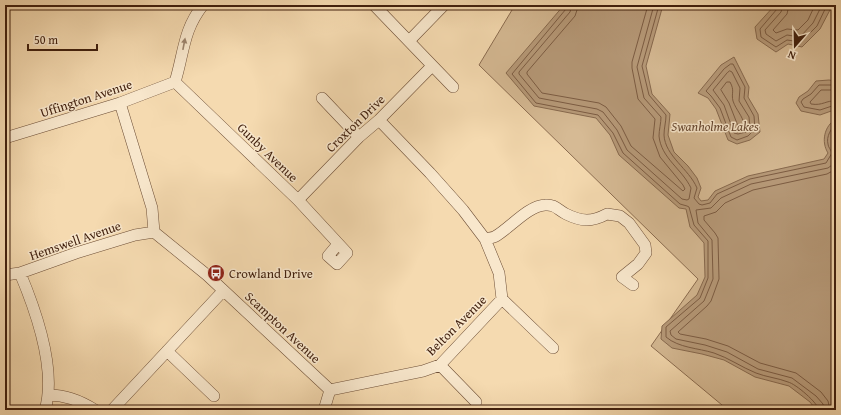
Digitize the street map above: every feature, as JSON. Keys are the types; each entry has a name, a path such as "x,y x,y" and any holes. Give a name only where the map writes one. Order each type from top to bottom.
{"street":[{"path":"175,82 185,36 194,15 203,5"},
{"path":"374,5 453,87"},
{"path":"409,41 444,5"},
{"name":"Croxton Drive","path":"298,200 359,137 379,120 432,66"},
{"name":"Uffington Avenue","path":"5,138 120,103 175,82"},
{"name":"Gunby Avenue","path":"175,82 298,200 338,244"},
{"path":"322,98 359,137"},
{"path":"120,103 152,208 154,232"},
{"name":"Belton Avenue","path":"330,390 424,371 440,365 502,299 499,273 484,239 463,210 379,120"},
{"path":"484,239 495,237 516,222 525,213 543,205 550,205 559,208 565,214 581,220 597,219 607,214 620,216 629,223 645,245 646,253 638,264 622,277 633,285"},
{"name":"Hemswell Avenue","path":"5,275 20,273 76,253 135,235 154,232"},
{"name":"Scampton Avenue","path":"154,232 207,275 330,390"},
{"path":"20,273 30,296 46,350 49,395 45,410"},
{"path":"112,410 223,291"},
{"path":"502,299 552,348"},
{"path":"167,351 214,396"},
{"path":"440,365 476,402"},
{"path":"324,410 330,390"},
{"path":"49,395 60,395 80,402 95,410"}],"green space":[{"name":"Swanholme Lakes","path":"515,5 836,5 836,410 728,410 651,346 698,279 479,65"}],"water":[{"path":"564,5 663,5 646,66 652,94 670,114 668,135 674,152 688,166 697,178 701,188 698,197 701,201 708,200 715,191 748,176 824,159 828,153 824,139 826,130 836,119 836,410 816,410 810,402 789,386 755,377 724,360 672,348 661,339 662,326 697,295 705,277 704,243 690,227 686,209 679,208 619,155 610,135 596,118 534,106 506,73"},
{"path":"775,5 830,5 831,8 820,29 802,47 788,44 776,52 757,39 755,27"},
{"path":"734,57 749,87 748,97 758,114 760,132 750,140 737,144 728,140 716,109 708,98 698,93 721,65"},
{"path":"816,81 836,81 836,110 820,115 801,111 796,103 799,97 808,91"}],"place":[{"name":"Crowland Drive","path":"216,273"}]}
